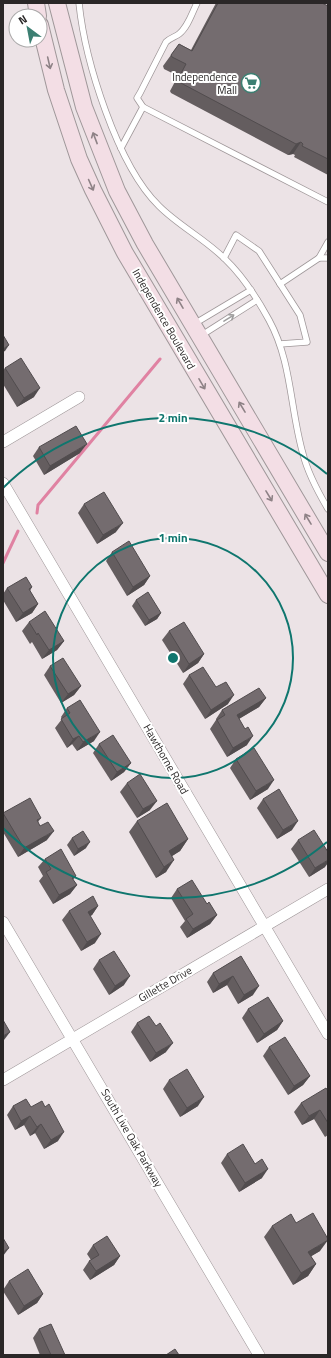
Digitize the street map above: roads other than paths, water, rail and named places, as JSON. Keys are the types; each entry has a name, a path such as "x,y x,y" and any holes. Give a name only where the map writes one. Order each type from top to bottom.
{"main road":[{"name":"Independence Boulevard","path":"57,3 76,82 92,130 117,191 145,244 328,553"},
{"name":"Independence Boulevard","path":"46,48 56,90 79,159 92,190 125,253 328,595"},
{"path":"125,253 179,321 184,331 192,336 196,330"}],"street":[{"path":"3,442 79,397"},
{"name":"Hawthorne Road","path":"3,483 328,1034"},
{"name":"Gillette Drive","path":"3,1080 328,889"},
{"name":"South Live Oak Parkway","path":"3,922 259,1355"}],"lane":[{"path":"79,3 95,75 103,103 121,148 140,182 159,206 224,258 251,290 268,319 280,344 289,375 303,454 313,481 328,509"},
{"path":"197,3 184,29 178,35 170,37 164,46 137,98 143,107 328,202"},
{"path":"121,148 143,107"},
{"path":"224,258 236,235 259,251 300,315 307,342 280,344"},
{"path":"280,284 319,258 328,242"},
{"path":"319,258 328,258"},
{"path":"196,330 251,290"},
{"path":"196,330 257,300"}],"waterway":[{"path":"37,513 38,505 160,359"},
{"path":"3,563 18,531"}],"place":[{"name":"Independence Mall","path":"251,83"}]}
